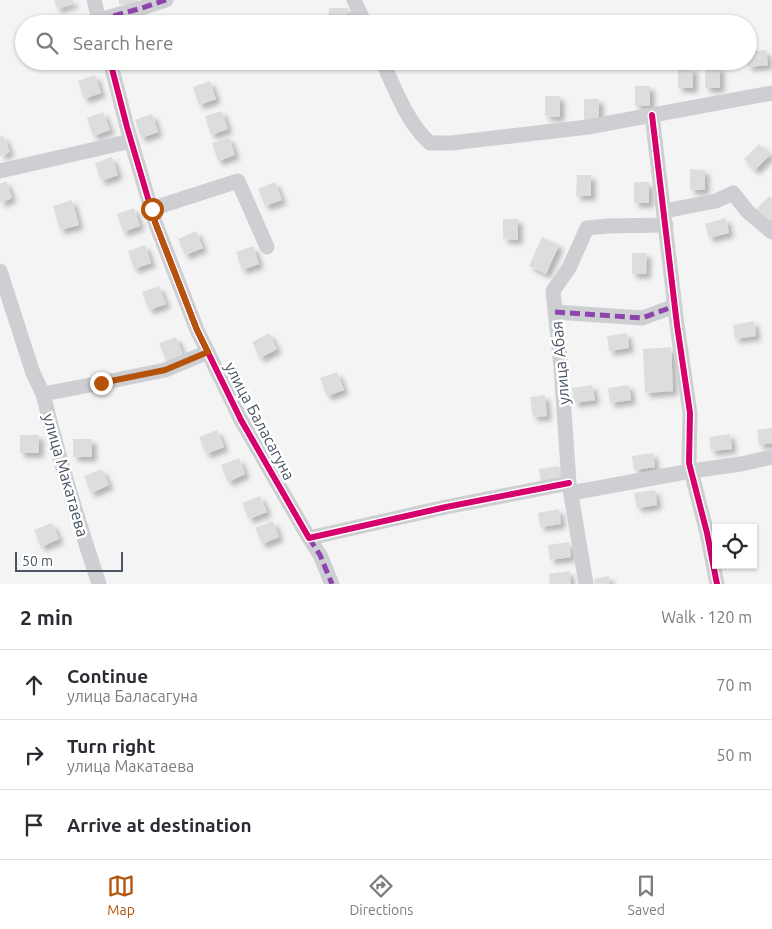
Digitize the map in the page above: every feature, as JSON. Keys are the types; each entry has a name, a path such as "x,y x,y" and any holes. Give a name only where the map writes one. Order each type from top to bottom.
{"street":[{"path":"94,0 97,15"},
{"path":"120,15 166,0"},
{"path":"354,0 361,15"},
{"name":"улица Баласагуна","path":"112,70 155,222 197,330 241,420 320,555 332,584"},
{"path":"386,70 404,107 422,136 430,143 451,143 578,128 772,93"},
{"path":"652,115 690,413 691,471 707,533 717,584"},
{"path":"0,171 131,141"},
{"path":"152,209 238,181 267,247"},
{"name":"улица Абая","path":"586,584 570,488 553,291 569,268 587,228 665,218 716,202 733,193 748,212 772,232"},
{"name":"улица Макатаева","path":"0,271 33,373 44,394 65,475 99,584"},
{"path":"555,312 642,318 675,306"},
{"name":"улица Макатаева","path":"44,394 165,370 208,352"},
{"path":"309,538 446,508 741,464 772,457"}],"building":[{"path":"54,0 73,0 74,3 57,9"},
{"path":"119,0 138,0 138,4 119,4"},
{"path":"329,8 348,8 348,15 329,15"},
{"path":"766,50 768,65 757,66 757,51"},
{"path":"678,70 693,70 693,88 678,88"},
{"path":"705,70 720,70 720,88 705,88"},
{"path":"95,75 101,93 84,99 78,81"},
{"path":"210,81 216,99 199,105 193,87"},
{"path":"635,86 650,86 650,106 635,106"},
{"path":"545,96 560,96 560,117 545,116"},
{"path":"584,99 599,99 599,120 584,120"},
{"path":"222,111 228,129 211,135 205,116"},
{"path":"103,112 110,130 93,136 87,118"},
{"path":"152,114 158,132 141,138 135,120"},
{"path":"3,135 10,152 0,156 0,137"},
{"path":"229,137 235,155 218,161 212,143"},
{"path":"759,144 770,155 755,170 744,159"},
{"path":"112,157 118,175 101,181 95,163"},
{"path":"690,169 705,170 705,190 690,190"},
{"path":"577,175 591,175 591,196 576,196"},
{"path":"6,181 12,198 0,203 0,184"},
{"path":"275,182 282,200 265,206 258,189"},
{"path":"634,182 649,182 649,203 634,203"},
{"path":"769,196 772,199 772,220 768,224 754,212"},
{"path":"72,200 79,225 60,230 53,206"},
{"path":"134,208 140,226 123,232 117,214"},
{"path":"726,218 729,233 709,238 705,224"},
{"path":"503,219 518,219 518,240 503,239"},
{"path":"196,231 203,248 185,255 178,239"},
{"path":"542,237 559,245 546,274 529,266"},
{"path":"145,245 151,263 134,269 128,251"},
{"path":"253,246 259,264 242,270 236,252"},
{"path":"632,253 647,253 646,274 632,274"},
{"path":"159,286 166,304 149,310 142,292"},
{"path":"754,321 756,336 735,339 733,325"},
{"path":"269,333 277,349 260,358 252,342"},
{"path":"627,333 629,348 609,351 607,336"},
{"path":"176,337 183,355 166,361 159,343"},
{"path":"671,347 673,391 645,393 643,349"},
{"path":"337,372 344,390 327,396 320,378"},
{"path":"592,385 595,400 574,403 572,388"},
{"path":"629,385 631,400 610,403 608,388"},
{"path":"545,395 547,416 533,417 530,397"},
{"path":"772,428 772,443 759,445 757,430"},
{"path":"217,430 224,447 206,454 199,437"},
{"path":"730,434 732,449 711,451 709,437"},
{"path":"20,435 39,435 39,453 20,453"},
{"path":"73,439 92,439 92,457 73,457"},
{"path":"653,453 655,467 634,470 632,456"},
{"path":"239,458 245,474 228,482 221,465"},
{"path":"559,466 562,481 541,484 539,469"},
{"path":"102,469 109,485 91,493 84,476"},
{"path":"655,490 657,505 637,508 634,493"},
{"path":"260,496 267,512 249,519 242,503"},
{"path":"559,509 561,524 540,527 538,513"},
{"path":"273,521 279,537 262,544 255,528"},
{"path":"52,523 59,539 41,547 34,530"},
{"path":"569,542 571,557 550,560 548,545"},
{"path":"569,571 571,584 550,584 549,574"},
{"path":"609,576 610,584 595,584 594,579"}],"marked path":[{"path":"117,15 166,0"},
{"path":"555,312 642,318 675,306"},
{"path":"309,538 320,555 332,584"}],"cycle path":[{"path":"112,70 155,222 197,330 241,420 309,538 446,507 569,483"},
{"path":"652,115 677,325 690,413 689,463 707,533 717,584"}],"route":[{"path":"101,383 165,370 208,352 197,330 155,222 152,209"}]}
